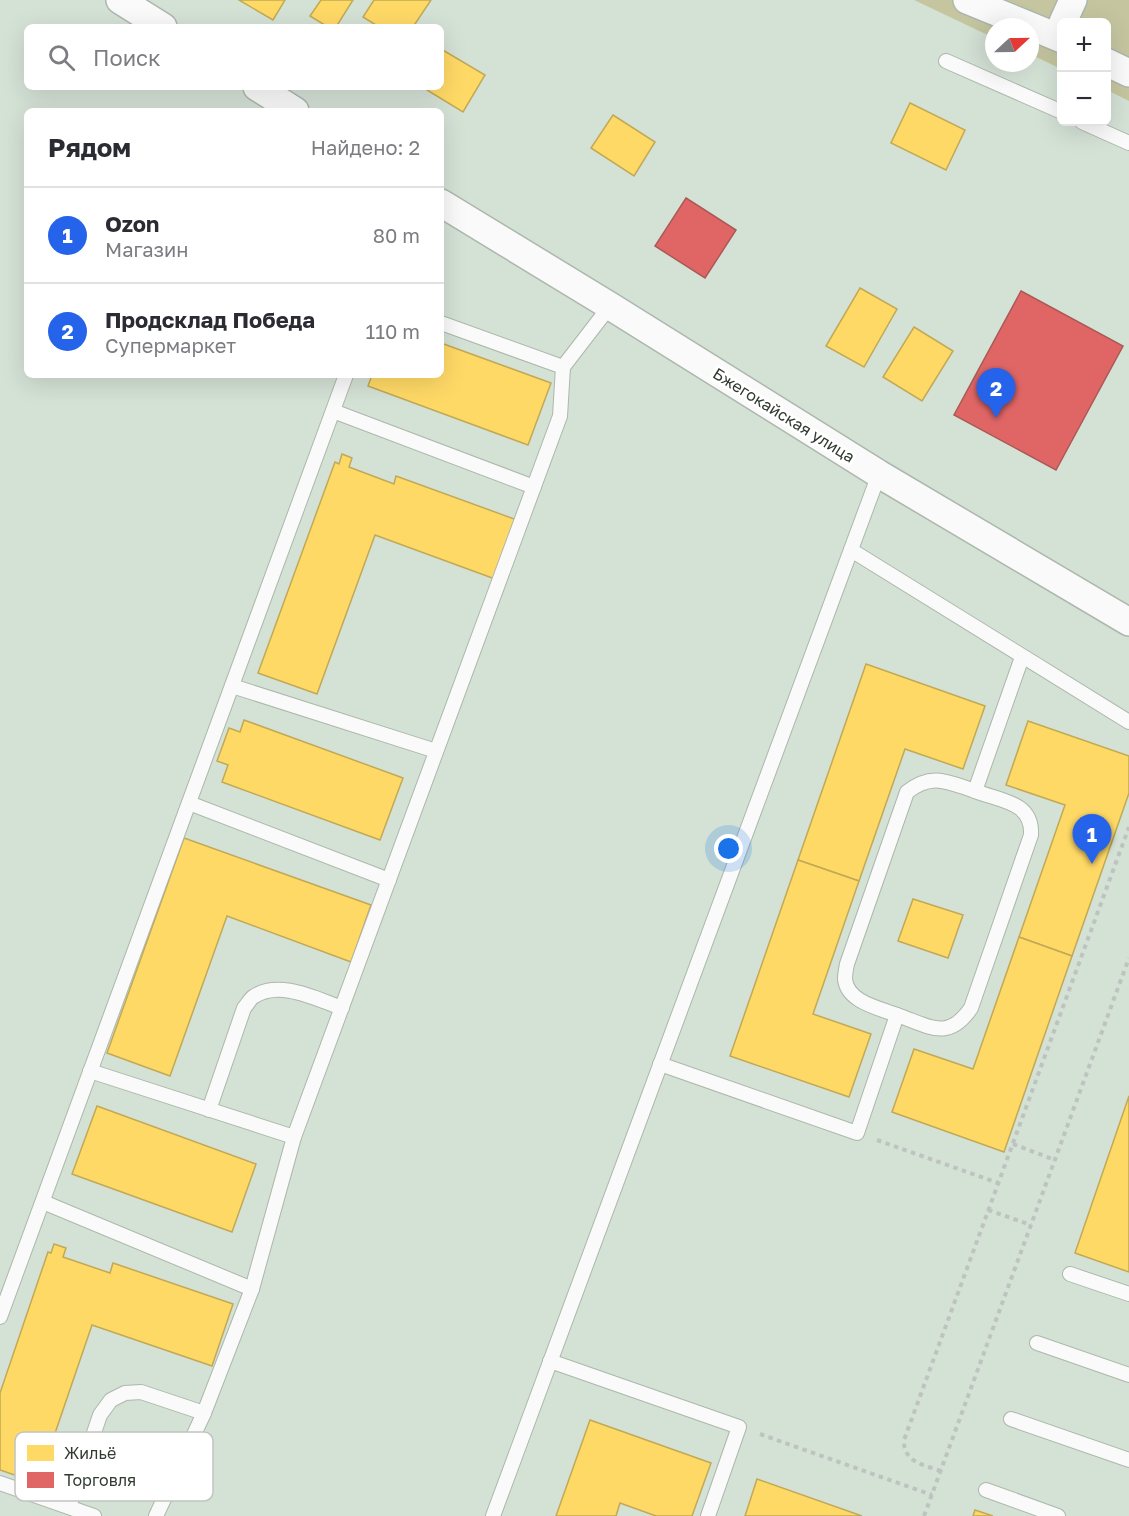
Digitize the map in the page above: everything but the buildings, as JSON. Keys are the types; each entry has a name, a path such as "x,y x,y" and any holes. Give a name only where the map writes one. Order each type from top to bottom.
{"street":[{"path":"120,0 157,24"},
{"path":"967,0 1057,30"},
{"path":"1066,18 1073,0"},
{"path":"1111,64 1129,73"},
{"path":"262,90 290,108"},
{"name":"Бжегокайская улица","path":"444,206 610,306 879,474 1129,622"}],"lane":[{"path":"946,61 1057,110"},
{"path":"1091,126 1129,143"},
{"path":"195,1432 252,1289 294,1137 560,416 563,367 610,306"},
{"path":"444,324 563,367"},
{"path":"0,1317 345,378"},
{"path":"333,411 534,487"},
{"path":"493,1516 879,474"},
{"path":"851,550 1129,722"},
{"path":"975,791 1022,657"},
{"path":"232,686 436,751"},
{"path":"929,780 943,780 975,791 1020,807 1027,813 1032,823 1031,835 971,1008 963,1020 955,1026 942,1030 865,1004 849,991 845,978 847,964 907,792 918,783 929,780"},
{"path":"189,802 389,880"},
{"path":"209,1110 244,1008 253,997 268,991 287,989 342,1008"},
{"path":"660,1064 856,1132 897,1015"},
{"path":"90,1071 294,1137"},
{"path":"43,1202 252,1289"},
{"path":"1070,1274 1129,1294"},
{"path":"1037,1342 1129,1375"},
{"path":"550,1361 739,1427 708,1516"},
{"path":"94,1432 100,1415 111,1400 125,1393 141,1392 204,1413"},
{"path":"1011,1419 1129,1461"},
{"path":"0,1484 15,1489"},
{"path":"986,1490 1058,1516"},
{"path":"51,1501 94,1516"},
{"path":"69,1507 71,1501"},
{"path":"156,1516 163,1501"}],"path":[{"path":"941,1471 912,1460 905,1454 903,1440 1129,827"},
{"path":"924,1516 1129,958"},
{"path":"856,1132 998,1183"},
{"path":"1013,1144 1055,1160"},
{"path":"988,1210 1031,1225"},
{"path":"739,1427 932,1495"}],"green space":[{"path":"914,0 1129,0 1129,101 1111,92 1111,18 1057,18 1057,67 1039,58 1039,18 985,18 985,34"}],"place":[{"name":"Продсклад Победа","path":"996,418"},
{"name":"Ozon","path":"1092,864"}]}
